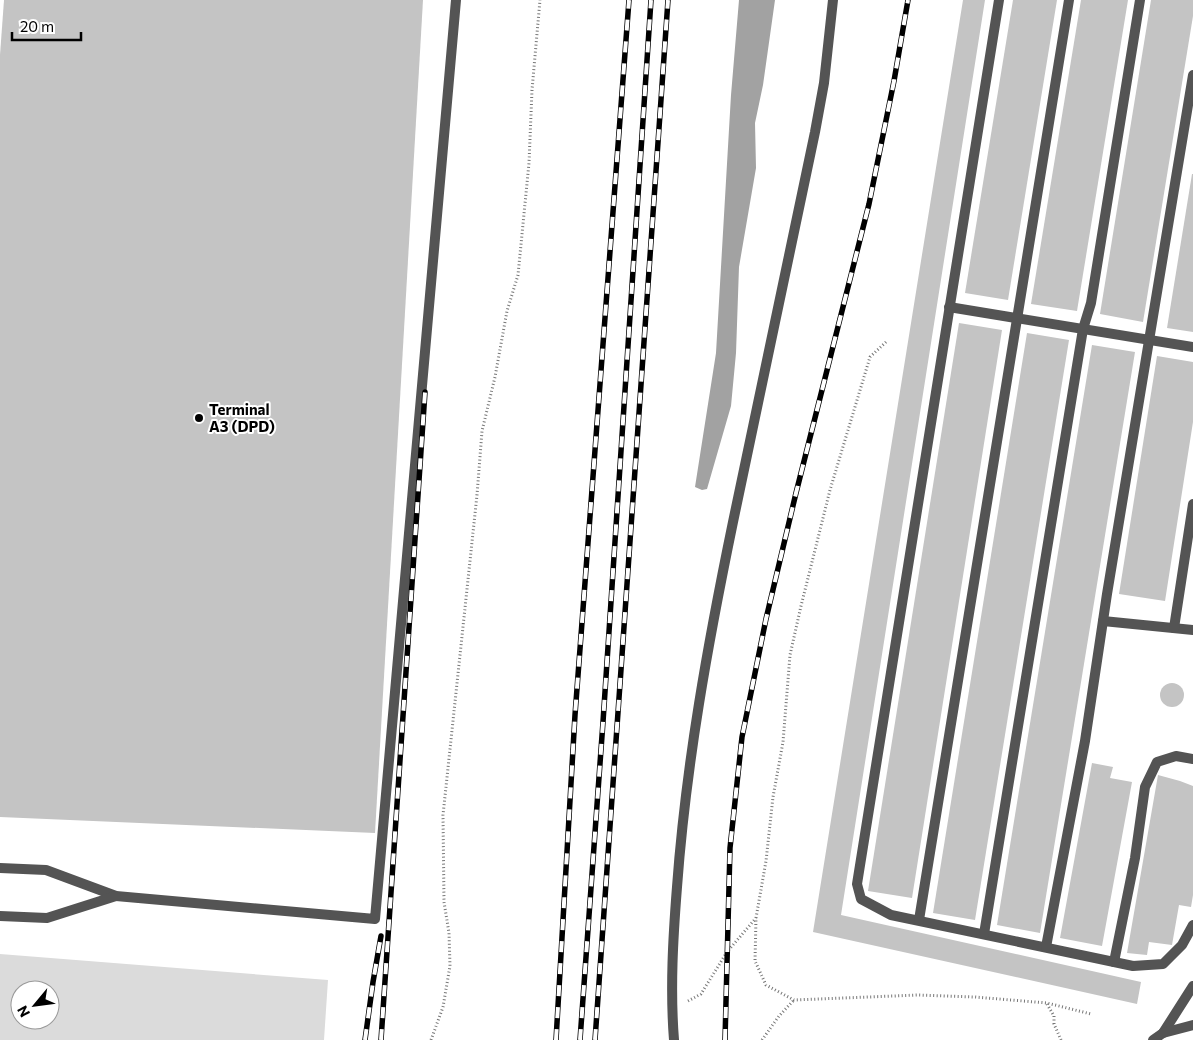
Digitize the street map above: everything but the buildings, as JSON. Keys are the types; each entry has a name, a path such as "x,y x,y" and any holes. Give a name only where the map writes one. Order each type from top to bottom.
{"street":[{"path":"0,868 46,870 116,896 375,919 456,0"},
{"path":"674,1040 671,1010 674,932 679,856 691,746 714,614 818,116 824,82 833,0"},
{"path":"999,0 857,884 860,899 891,915 1133,966 1163,964 1182,944 1193,925"},
{"path":"919,920 1069,0"},
{"path":"984,934 1083,329 1090,303 1140,0"},
{"path":"1046,947 1085,741 1193,75"},
{"path":"949,307 1193,347"},
{"path":"1174,628 1193,504"},
{"path":"1103,621 1193,630"},
{"path":"1114,962 1135,858 1145,787 1157,762 1176,756 1193,759"},
{"path":"0,916 47,918 116,896"},
{"path":"1163,1033 1193,986"},
{"path":"1153,1040 1163,1033 1193,1025"}],"path":[{"path":"431,1040 443,1007 450,966 449,933 444,902 442,815 477,495 482,431 508,311 518,275 529,163 532,90 540,0"},
{"path":"886,342 870,357 830,490 790,655 783,742 773,797 766,861 756,918 755,961 766,985 794,1000 918,995 975,997 1047,1003 1091,1014"},
{"path":"671,1010 701,994 727,952 756,918"},
{"path":"762,1040 779,1016 794,1000"},
{"path":"1047,1003 1054,1016 1054,1024 1061,1040"}],"shaded area":[{"path":"739,0 775,0 763,85 755,123 756,168 739,267 736,353 731,406 707,489 702,490 695,487 716,353 731,95"},
{"path":"0,954 328,980 324,1040 0,1040"}],"railway":[{"path":"556,1040 575,715 629,0"},
{"path":"580,1040 651,0"},
{"path":"595,1040 668,0"},
{"path":"725,1040 730,848 742,737 766,619 796,493 869,204 908,0"},
{"path":"381,1040 425,392"},
{"path":"365,1040 381,936"}],"place":[{"name":"Terminal A3 (DPD)","path":"199,418"}]}
